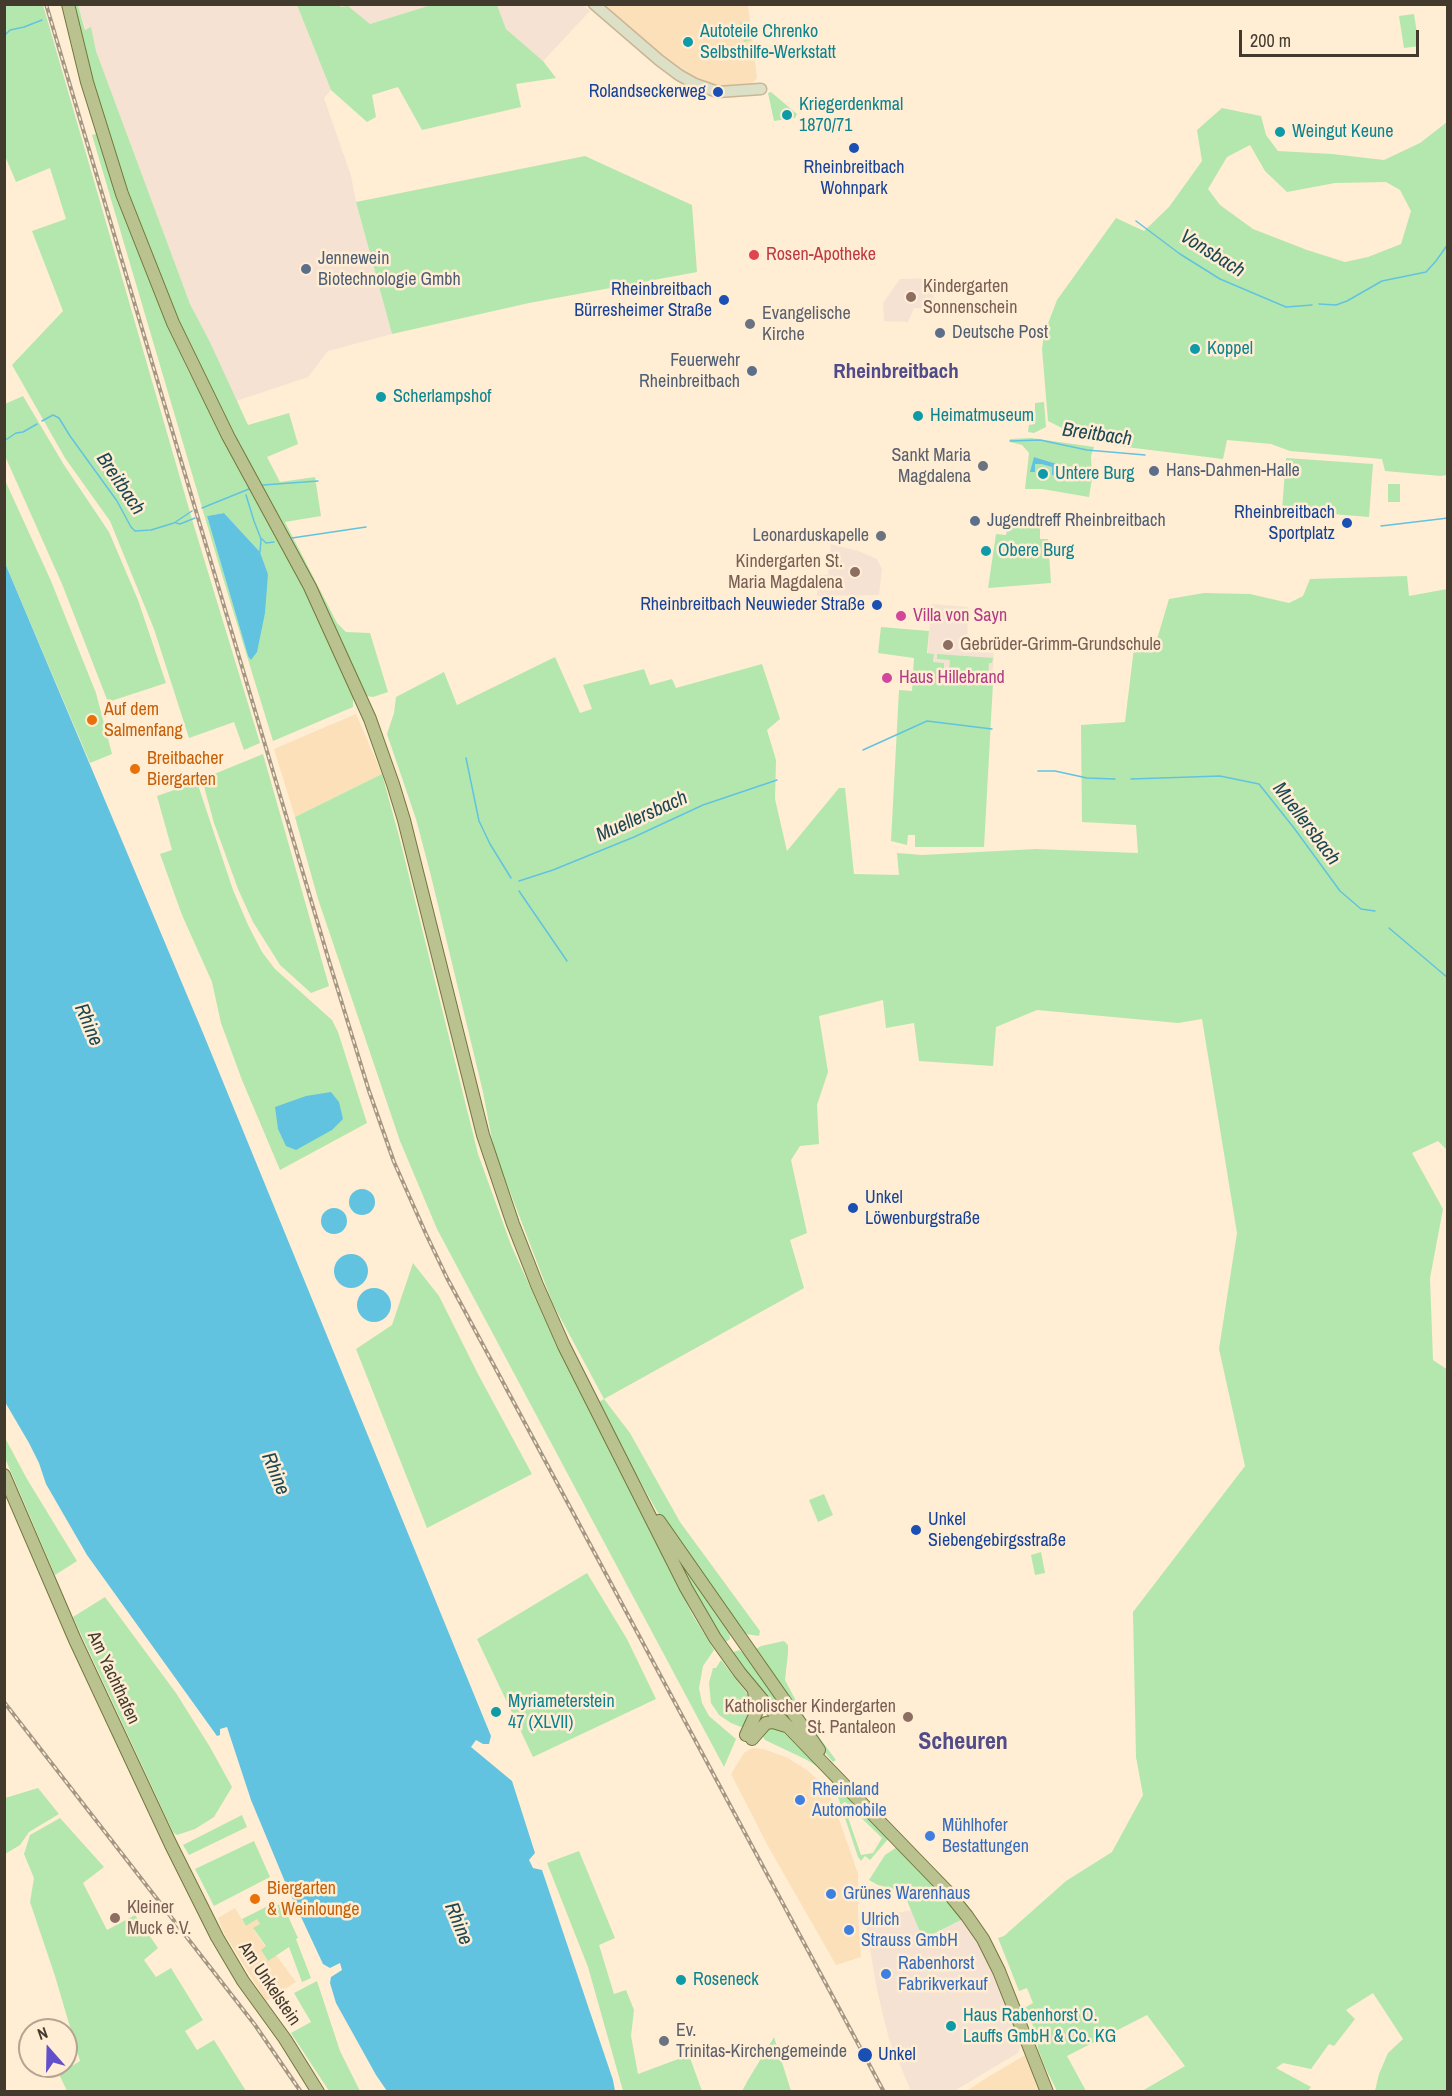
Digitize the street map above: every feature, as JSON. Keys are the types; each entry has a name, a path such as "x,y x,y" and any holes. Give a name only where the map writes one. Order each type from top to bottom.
{"main road":[{"path":"62,4 78,46"},
{"path":"68,4 87,82 122,194 173,323 223,427 310,587 370,719 401,811 483,1135 513,1224 564,1346 700,1613 754,1690 946,1890 977,1929 1005,1984 1047,2091"},
{"name":"Am Yachthafen","path":"4,1475 75,1640 195,1894"},
{"path":"642,1502 652,1510 825,1758 832,1773"},
{"path":"754,1690 757,1711 749,1737 766,1723 773,1722 787,1726"},
{"name":"Am Unkelstein","path":"195,1894 232,1964 318,2091"}],"street":[{"path":"594,4 659,60 695,84 718,92 761,89"}],"shaded area":[{"path":"78,5 297,5 331,90 324,98 351,176 392,334 328,351 308,377 236,401 190,304 96,51 91,28 86,30"},
{"path":"339,5 431,5 370,24 348,6"},
{"path":"497,5 583,5 590,11 543,61 506,29"},
{"path":"600,5 748,5 757,78 751,85 714,87 682,73"},
{"name":"Kindergarten Sonnenschein","path":"934,278 933,309 914,308 908,322 884,321 883,303 900,279"},
{"name":"Kindergarten St. Maria Magdalena","path":"831,544 877,559 882,569 879,595 817,596 817,575 828,575"},
{"name":"Gebrüder-Grimm-Grundschule","path":"931,604 968,607 967,651 994,653 992,682 944,680 933,662 934,654 928,653"},
{"path":"356,714 382,774 295,817 274,749"},
{"path":"752,1748 764,1749 788,1758 808,1771 823,1785 833,1802 858,1874 861,1957 836,1965 769,1848 731,1774 744,1753"},
{"path":"235,1908 246,1926 257,1918 260,1924 253,1929 266,1947 261,1950 268,1961 276,1955 296,1982 266,2001 224,1933 218,1918"},
{"path":"912,1910 923,1939 963,1919 987,1959 1014,2019 1021,2043 1018,2053 954,2091 911,2091 889,2039 877,1990 865,1919"},
{"path":"1027,2054 1042,2092 965,2092 988,2077"}],"green space":[{"path":"4,5 43,5 194,526 260,743 244,750 234,722 189,738 154,629 110,521 65,458 12,365 63,311 32,231 66,219 50,168 16,182 5,156"},
{"path":"74,5 78,5 85,30 91,27 96,51 190,304 248,425 289,413 298,444 267,457 280,482 315,477 321,516 285,522 337,623 346,632 370,633 388,692 373,697 366,696 218,405 164,289 119,168"},
{"path":"297,5 348,6 370,24 431,5 497,5 506,29 543,61 556,78 516,84 521,107 422,130 398,87 372,95 376,117 367,122 331,90"},
{"path":"1414,14 1419,46 1404,48 1399,16"},
{"path":"740,22 748,24 751,40 744,42"},
{"path":"771,92 797,114 795,118 774,121 768,93"},
{"path":"1222,108 1261,116 1266,135 1278,151 1384,160 1420,143 1447,122 1447,475 1385,471 1382,459 1290,451 1271,444 1227,440 1223,459 1118,446 1078,436 1048,421 1042,349 1044,334 1057,300 1116,218 1144,231 1169,207 1202,161 1197,130","holes":["1250,145 1265,171 1287,192 1335,183 1386,182 1400,190 1411,211 1401,244 1368,257 1345,262 1253,229 1220,205 1208,189 1227,157"]},
{"path":"99,133 169,328 188,370 306,591 353,692 353,707 273,741 219,565 92,135","holes":["224,513 260,552 268,574 248,656 207,516"]},
{"path":"585,156 692,205 697,272 529,303 392,334 356,202"},
{"path":"23,396 64,465 109,532 138,600 166,683 108,702 62,584 5,456 5,404"},
{"path":"1044,402 1046,427 1034,433 1028,432 1029,425 1035,424 1035,403"},
{"path":"1031,438 1094,447 1091,456 1092,479 1089,497 1042,489 1025,489 1029,453 1022,445 1010,442 1010,439","holes":["1034,457 1057,464 1058,476 1052,475 1052,467 1041,464 1035,464 1034,471"]},
{"path":"1286,458 1373,464 1369,517 1282,510"},
{"path":"4,478 51,581 96,693 112,754 90,763 5,563"},
{"path":"1388,484 1400,484 1400,502 1388,502"},
{"path":"1008,523 1027,528 1040,527 1040,539 1048,539 1051,583 988,588 996,534 1006,535"},
{"path":"1407,576 1409,596 1447,589 1447,1150 1438,1141 1412,1153 1443,1209 1430,1278 1433,1360 1448,1370 1447,2091 1375,2091 1388,2053 1403,2039 1373,1993 1346,2010 1355,2019 1334,2046 1329,2044 1311,2069 1283,2063 1276,2068 1311,2087 1308,2091 1142,2091 1185,2066 1147,2015 1067,2056 1086,2091 1057,2091 1038,2049 1037,2037 1026,2007 1033,2003 1027,1988 1019,1991 998,1938 1004,1936 1066,1881 1112,1852 1143,1795 1136,1757 1133,1612 1245,1466 1219,1349 1237,1233 1202,1019 1178,1023 1037,1010 996,1027 993,1066 919,1061 914,1023 886,1028 883,1000 819,1016 828,1072 817,1105 819,1144 800,1146 791,1160 807,1233 790,1240 804,1288 604,1399 553,1304 494,1150 483,1092 431,876 416,819 387,734 394,713 396,697 444,672 457,705 555,657 580,713 592,709 583,685 644,669 650,685 672,679 676,688 762,664 780,719 767,730 776,760 775,799 787,851 839,788 845,788 854,874 899,875 897,853 922,855 1036,849 1138,853 1136,825 1082,822 1081,725 1125,722 1134,648 1155,646 1169,599 1204,593 1250,594 1289,603 1303,596 1310,579"},
{"path":"881,627 929,631 927,653 934,654 933,662 944,663 944,680 993,683 984,847 915,847 915,835 908,835 907,845 891,841 899,690 912,691 914,658 878,653"},
{"path":"937,654 993,658 992,663 989,663 988,681 948,679 950,660 937,659"},
{"path":"263,754 329,986 311,993 280,965 253,922 238,889 214,823 202,779"},
{"path":"382,774 478,1154 511,1245 558,1349 630,1485 692,1614 714,1650 703,1666 699,1688 702,1703 709,1716 736,1739 724,1767 437,1229 400,1141 318,899 295,817"},
{"path":"197,782 233,890 248,925 262,952 275,969 332,1020 338,1032 367,1123 280,1170 242,1080 221,1023 212,982 182,915 160,854 172,850 157,796"},
{"path":"413,1263 439,1296 532,1474 427,1528 356,1349 392,1325"},
{"path":"604,1399 630,1433 680,1522 760,1631 759,1636 746,1634 667,1529 609,1426 599,1402"},
{"path":"4,1436 27,1479 77,1561 55,1575 5,1458"},
{"path":"824,1494 833,1515 818,1522 809,1500"},
{"path":"663,1535 729,1631 730,1639 724,1643 696,1598"},
{"path":"1041,1552 1045,1573 1035,1575 1031,1555"},
{"path":"587,1573 627,1639 656,1699 533,1757 477,1639"},
{"path":"105,1597 176,1693 232,1787 214,1817 195,1829 177,1835 173,1832 73,1617"},
{"path":"784,1641 788,1645 785,1680 805,1718 836,1760 833,1762 811,1736 755,1654 756,1649 761,1646"},
{"path":"739,1650 749,1657 806,1738 756,1685 731,1653"},
{"path":"721,1660 752,1700 753,1709 746,1725 741,1727 719,1715 711,1703 709,1683 713,1668 716,1668"},
{"path":"769,1726 780,1729 809,1758 824,1769 889,1838 870,1860 865,1856 861,1861 858,1857 834,1785 829,1778 821,1769 807,1760 765,1740 762,1735","holes":["845,1802 882,1838 873,1853 861,1855 843,1803"]},
{"path":"38,1788 59,1814 29,1832 20,1845 5,1854 5,1798"},
{"path":"242,1815 247,1827 189,1855 183,1845"},
{"path":"60,1818 104,1867 83,1883 107,1930 135,1915 158,1948 144,1960 156,1977 171,1968 203,2020 185,2031 197,2050 214,2040 246,2091 67,2091 61,2078 78,2078 78,2062 80,2061 78,2018 67,2018 30,1902 34,1878 24,1854 30,1835"},
{"path":"254,1841 270,1877 214,1906 195,1869"},
{"path":"897,1847 942,1893 963,1919 923,1939 903,1891 878,1885 869,1880 885,1855"},
{"path":"579,1851 615,1938 599,1945 614,1994 626,1990 634,2010 631,2036 638,2074 689,2055 702,2091 623,2091 588,1967 547,1863"},
{"path":"274,1903 276,1906 282,1903 298,1938 296,1939 311,1978 302,1982 289,1947 268,1961 261,1950 266,1946 253,1928 260,1924 257,1919 246,1926 242,1919"},
{"path":"317,1981 340,2051 360,2091 329,2091 291,2033 311,2022 294,1993"},
{"path":"774,2037 791,2091 742,2091 748,2080"}],"water":[{"path":"1034,457 1057,464 1058,476 1052,475 1052,467 1041,464 1035,464 1035,472 1030,472"},
{"path":"224,513 260,552 268,574 265,613 257,652 251,660 207,516"},
{"name":"Rhine","path":"5,563 203,1033 491,1736 489,1744 476,1740 471,1747 512,1781 535,1853 529,1860 533,1868 542,1870 615,2091 387,2091 336,2003 330,1983 331,1977 342,1970 340,1963 330,1968 323,1964 288,1889 251,1800 227,1727 220,1729 220,1735 217,1736 87,1555 46,1484 29,1443 5,1402"},
{"path":"331,1092 339,1102 343,1119 332,1130 296,1150 286,1146 278,1129 275,1107 306,1096"},
{"path":"362,1189 371,1193 375,1202 371,1211 362,1215 353,1211 349,1202 353,1193"},
{"path":"334,1208 343,1212 347,1221 343,1230 334,1234 325,1230 321,1221 325,1212"},
{"path":"351,1254 363,1259 368,1271 363,1283 351,1288 339,1283 334,1271 339,1259"},
{"path":"374,1288 386,1293 391,1305 386,1317 374,1322 362,1317 357,1305 362,1293"}],"waterway":[{"path":"4,36 10,30 42,20"},
{"name":"Vonsbach","path":"1136,221 1180,254 1220,279 1286,307 1312,305"},
{"path":"1319,304 1336,305 1382,281 1426,272 1448,244"},
{"name":"Breitbach","path":"42,421 53,415 59,418 117,501 135,531 151,530 174,523 192,511"},
{"name":"Breitbach","path":"4,441 37,424"},
{"name":"Breitbach","path":"1010,441 1040,440 1087,450 1145,455"},
{"path":"263,485 318,481"},
{"name":"Breitbach","path":"202,508 249,489"},
{"path":"246,495 261,539 260,552"},
{"path":"176,523 180,524 195,518"},
{"name":"Breitbach","path":"1381,526 1448,518"},
{"path":"292,538 366,527"},
{"path":"262,539 266,543 274,542"},
{"name":"Muellersbach","path":"863,750 927,721 992,729"},
{"name":"Muellersbach","path":"466,758 479,821 511,878"},
{"name":"Muellersbach","path":"1038,771 1055,771 1087,778 1115,779"},
{"name":"Muellersbach","path":"1131,779 1220,776 1259,784 1340,891 1361,909 1375,911"},
{"name":"Muellersbach","path":"519,881 553,870 634,837 703,805 777,780"},
{"path":"519,891 567,961"},
{"name":"Muellersbach","path":"1389,928 1448,978"}],"railway":[{"path":"46,4 329,961 369,1091 394,1162 447,1278 884,2092"},
{"path":"4,1702 255,2025 301,2092"}],"place":[{"name":"Autoteile Chrenko Selbsthilfe-Werkstatt","path":"688,42"},
{"name":"Rolandseckerweg","path":"718,92"},
{"name":"Kriegerdenkmal 1870/71","path":"787,115"},
{"name":"Weingut Keune","path":"1280,132"},
{"name":"Rheinbreitbach Wohnpark","path":"854,148"},
{"name":"Rosen-Apotheke","path":"754,255"},
{"name":"Jennewein Biotechnologie Gmbh","path":"306,269"},
{"name":"Kindergarten Sonnenschein","path":"911,297"},
{"name":"Rheinbreitbach Bürresheimer Straße","path":"724,300"},
{"name":"Evangelische Kirche","path":"750,324"},
{"name":"Deutsche Post","path":"940,333"},
{"name":"Koppel","path":"1195,349"},
{"name":"Feuerwehr Rheinbreitbach","path":"752,371"},
{"name":"Scherlampshof","path":"381,397"},
{"name":"Heimatmuseum","path":"918,416"},
{"name":"Sankt Maria Magdalena","path":"983,466"},
{"name":"Hans-Dahmen-Halle","path":"1154,471"},
{"name":"Untere Burg","path":"1043,474"},
{"name":"Jugendtreff Rheinbreitbach","path":"975,521"},
{"name":"Rheinbreitbach Sportplatz","path":"1347,523"},
{"name":"Leonarduskapelle","path":"881,536"},
{"name":"Obere Burg","path":"986,551"},
{"name":"Kindergarten St. Maria Magdalena","path":"855,572"},
{"name":"Rheinbreitbach Neuwieder Straße","path":"877,605"},
{"name":"Villa von Sayn","path":"901,616"},
{"name":"Gebrüder-Grimm-Grundschule","path":"948,645"},
{"name":"Haus Hillebrand","path":"887,678"},
{"name":"Auf dem Salmenfang","path":"92,720"},
{"name":"Breitbacher Biergarten","path":"135,769"},
{"name":"Unkel Löwenburgstraße","path":"853,1208"},
{"name":"Unkel Siebengebirgsstraße","path":"916,1530"},
{"name":"Myriameterstein 47 (XLVII)","path":"496,1712"},
{"name":"Katholischer Kindergarten St. Pantaleon","path":"908,1717"},
{"name":"Rheinland Automobile","path":"800,1800"},
{"name":"Mühlhofer Bestattungen","path":"930,1836"},
{"name":"Grünes Warenhaus","path":"831,1894"},
{"name":"Biergarten & Weinlounge","path":"255,1899"},
{"name":"Kleiner Muck e.V.","path":"115,1918"},
{"name":"Ulrich Strauss GmbH","path":"849,1930"},
{"name":"Rabenhorst Fabrikverkauf","path":"886,1974"},
{"name":"Roseneck","path":"681,1980"},
{"name":"Haus Rabenhorst O. Lauffs GmbH & Co. KG","path":"951,2026"},
{"name":"Ev. Trinitas-Kirchengemeinde","path":"664,2041"},
{"name":"Unkel","path":"865,2055"}],"district":[{"name":"Rheinbreitbach","path":"896,372"},
{"name":"Scheuren","path":"963,1743"}]}
